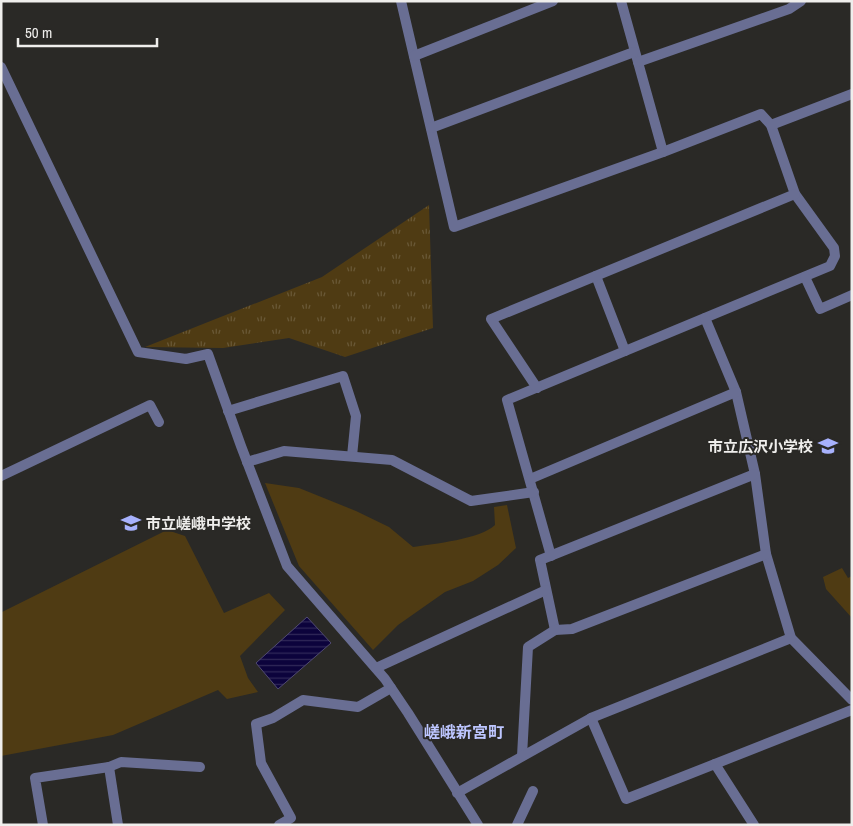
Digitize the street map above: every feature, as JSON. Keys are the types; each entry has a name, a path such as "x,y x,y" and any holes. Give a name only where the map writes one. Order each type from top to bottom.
{"street":[{"path":"401,1 454,227 663,152 761,114 771,125 795,194 834,248 835,256 830,266 507,400 551,556"},
{"path":"414,56 553,1"},
{"path":"621,1 663,152"},
{"path":"638,62 789,9 801,1"},
{"path":"431,128 634,52"},
{"path":"1,66 138,352 186,359 208,354 287,566 376,668 391,688 478,825"},
{"path":"771,125 852,94"},
{"path":"537,388 491,319 795,194"},
{"path":"596,276 625,351"},
{"path":"805,277 820,309 852,295"},
{"path":"705,318 736,392 755,474 766,554 792,638 852,700"},
{"path":"228,411 343,376 356,416 352,456"},
{"path":"530,479 736,392"},
{"path":"1,476 150,405 159,422"},
{"path":"247,462 284,451 392,460 471,501 534,492"},
{"path":"555,630 540,560 755,474"},
{"path":"522,756 528,647 555,630 572,629 766,554"},
{"path":"376,668 546,590"},
{"path":"458,792 591,718 792,638"},
{"path":"279,825 293,822 261,763 256,724 273,718 302,700 358,707 391,688"},
{"path":"591,718 626,799 852,710"},
{"path":"43,825 34,778 109,767 121,762 200,767"},
{"path":"715,764 754,825"},
{"path":"109,767 118,825"},
{"path":"517,825 533,791"}],"green space":[{"path":"429,205 433,328 345,357 289,338 223,348 145,347 322,277"},
{"path":"265,483 299,488 356,511 389,527 413,547 456,540 488,530 495,525 494,507 507,505 516,548 498,565 473,581 445,592 398,625 373,650 299,566"},
{"path":"167,530 185,536 224,613 269,593 285,610 240,656 248,678 258,692 227,699 218,690 113,735 1,756 1,611"},
{"path":"842,568 848,578 852,576 852,618 826,589 823,577"}],"shaded area":[{"path":"307,617 331,643 278,689 256,663"}],"place":[{"name":"市立広沢小学校","path":"828,446"},
{"name":"市立嵯峨中学校","path":"131,523"}],"district":[{"name":"嵯峨新宮町","path":"464,732"}]}
